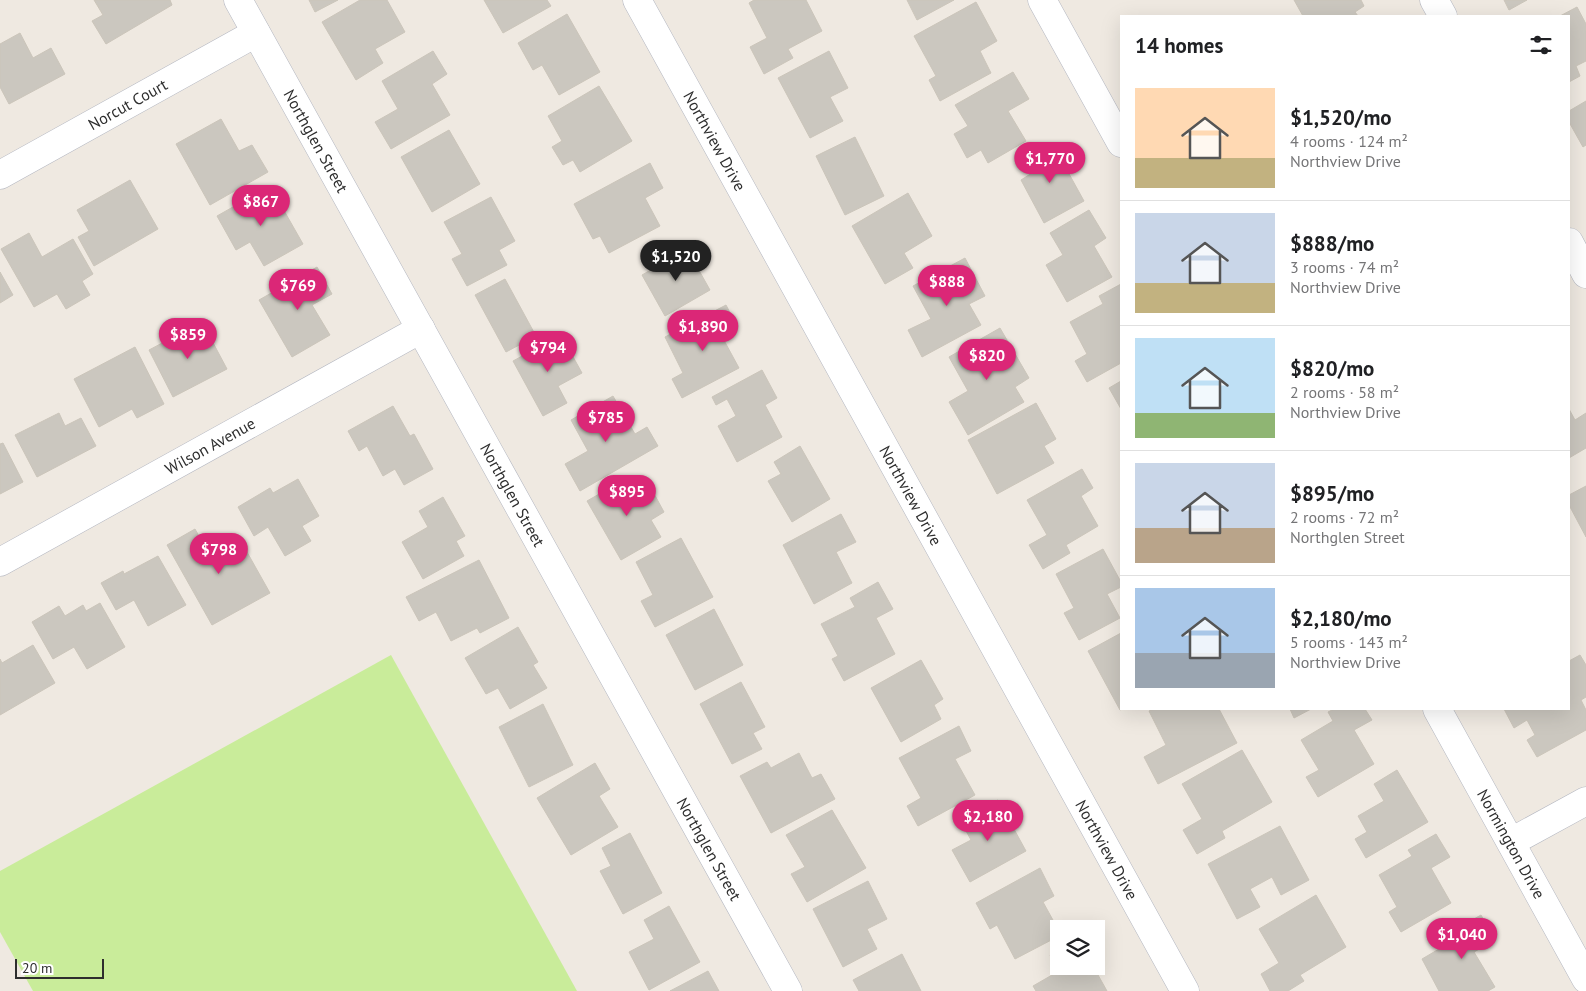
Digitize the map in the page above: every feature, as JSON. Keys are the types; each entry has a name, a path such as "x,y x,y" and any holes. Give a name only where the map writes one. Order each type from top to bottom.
{"street":[{"name":"Northglen Street","path":"238,0 788,991"},
{"name":"Northview Drive","path":"638,0 1185,991"},
{"path":"1042,0 1120,141"},
{"path":"1434,0 1442,15"},
{"name":"Norcut Court","path":"0,175 256,33"},
{"path":"1570,244 1586,274"},
{"name":"Wilson Avenue","path":"0,562 421,329"},
{"name":"Normington Drive","path":"1438,710 1586,979"},
{"path":"1511,842 1586,801"}],"green space":[{"path":"391,655 577,991 33,991 0,932 0,871"}],"building":[{"path":"94,0 170,0 172,5 106,44 92,21 103,15"},
{"path":"309,0 338,0 315,12"},
{"path":"360,0 387,0 405,32 375,49 383,63 356,80 322,22"},
{"path":"484,0 547,0 551,6 503,33"},
{"path":"754,0 806,0 822,31 788,49 793,58 764,74 750,47 767,38 749,3"},
{"path":"907,0 954,0 917,20"},
{"path":"1294,0 1361,0 1364,6 1355,12 1357,15 1302,15"},
{"path":"1504,0 1527,0 1509,10"},
{"path":"976,2 997,41 980,51 991,73 940,101 929,80 936,76 914,36"},
{"path":"1577,7 1586,24 1586,61 1576,66 1580,76 1570,81 1570,15 1562,15"},
{"path":"567,14 600,72 559,95 542,65 533,70 518,43"},
{"path":"20,33 33,58 51,48 65,74 9,104 0,87 0,44"},
{"path":"433,51 447,74 432,84 450,115 391,149 375,122 398,109 382,81"},
{"path":"829,51 848,88 830,97 843,121 810,138 778,78"},
{"path":"1013,72 1029,99 1008,111 1026,141 988,163 981,150 967,158 954,134 968,126 955,105"},
{"path":"599,86 632,141 580,172 573,160 563,165 552,147 562,141 548,116"},
{"path":"1586,101 1586,145 1583,147 1570,124 1570,110"},
{"path":"221,119 239,151 252,145 268,172 210,205 176,144"},
{"path":"449,130 480,184 432,212 401,157"},
{"path":"855,137 884,196 845,215 816,156"},
{"path":"1052,143 1084,201 1044,223 1021,180 1032,173 1024,158"},
{"path":"650,163 663,188 645,198 660,226 609,253 600,236 593,239 574,204"},
{"path":"130,180 158,229 94,266 78,237 89,231 77,210"},
{"path":"270,186 303,244 264,266 250,242 236,250 217,216"},
{"path":"908,193 932,236 904,253 913,268 885,284 852,226"},
{"path":"491,197 515,241 499,250 507,265 467,286 452,259 462,254 444,222"},
{"path":"1089,210 1106,238 1094,246 1112,277 1067,302 1046,265 1063,255 1050,233"},
{"path":"29,233 42,257 73,239 93,274 82,281 90,295 66,309 57,294 34,307 1,249"},
{"path":"687,249 710,290 665,316 642,275"},
{"path":"965,258 985,296 969,304 981,325 922,357 908,330 931,319 913,286"},
{"path":"317,267 332,294 312,305 330,335 292,357 259,300"},
{"path":"0,272 13,295 0,303"},
{"path":"505,279 536,336 506,352 475,295"},
{"path":"1120,285 1120,364 1087,382 1075,361 1087,354 1070,322 1103,304 1099,296"},
{"path":"726,305 736,324 720,333 739,368 682,398 672,379 683,373 665,337"},
{"path":"202,322 227,369 173,397 149,350"},
{"path":"1000,328 1029,378 1015,387 1024,402 968,435 949,402 968,391 949,357"},
{"path":"561,335 582,373 558,386 567,403 543,416 513,361"},
{"path":"135,347 164,404 137,418 132,409 99,427 74,379"},
{"path":"762,370 777,398 765,405 782,437 737,462 718,426 736,416 727,399 716,405 712,397"},
{"path":"1120,382 1120,407 1109,388"},
{"path":"613,396 635,434 647,427 658,446 580,491 565,464 588,451 571,420"},
{"path":"1036,403 1056,439 1044,446 1054,463 997,494 968,440"},
{"path":"393,406 410,436 414,434 433,469 404,485 395,469 383,476 367,446 359,451 348,431"},
{"path":"1570,411 1575,420 1586,413 1586,448 1570,457"},
{"path":"59,413 65,426 81,418 96,446 37,477 15,435"},
{"path":"3,443 23,482 0,494 0,444"},
{"path":"800,446 830,499 792,522 768,481 781,474 774,462"},
{"path":"1082,469 1093,488 1081,496 1098,526 1066,545 1070,553 1043,569 1029,545 1047,535 1027,500"},
{"path":"627,478 638,497 652,490 664,512 651,520 661,537 621,560 587,501"},
{"path":"298,479 319,516 302,526 311,541 285,556 268,527 254,536 238,507 270,488 273,493"},
{"path":"1586,486 1586,537 1570,507 1570,494"},
{"path":"443,497 465,536 456,541 464,556 423,579 402,542 428,527 419,511"},
{"path":"841,514 856,542 836,552 852,583 814,604 783,545"},
{"path":"195,529 207,550 218,544 219,547 238,536 270,593 212,625 167,545"},
{"path":"681,538 713,597 655,627 641,601 653,595 636,562"},
{"path":"1103,549 1120,580 1120,588 1107,594 1120,618 1079,640 1064,613 1074,608 1056,574"},
{"path":"158,556 186,605 148,626 134,600 116,610 101,583 123,571 124,574"},
{"path":"479,560 509,618 480,633 477,628 451,641 436,612 419,621 406,597"},
{"path":"878,582 893,609 876,618 895,654 844,681 832,659 838,656 821,624 855,607 850,598"},
{"path":"100,603 125,647 87,669 74,647 53,659 32,622 59,606 65,616 83,605 86,611"},
{"path":"714,609 743,665 695,690 666,635"},
{"path":"518,627 538,662 533,665 547,688 510,709 498,688 486,694 465,658"},
{"path":"1120,634 1120,710 1088,651"},
{"path":"33,645 55,683 0,715 0,659 2,663"},
{"path":"1580,655 1586,665 1586,697 1581,700 1586,710 1586,730 1537,757 1527,740 1535,735 1527,720 1514,728 1505,710 1570,710 1570,660"},
{"path":"921,660 943,699 934,705 941,719 901,742 871,688"},
{"path":"741,682 765,727 753,733 762,749 732,764 700,704"},
{"path":"543,704 573,765 529,787 499,727"},
{"path":"1220,710 1237,743 1158,784 1144,757 1166,745 1149,711"},
{"path":"1290,710 1309,710 1294,718"},
{"path":"1332,710 1366,710 1372,720 1354,730 1374,764 1318,797 1306,777 1319,770 1301,740 1333,721 1328,712"},
{"path":"959,726 971,751 955,759 975,795 918,826 907,806 921,798 899,758"},
{"path":"1242,750 1272,802 1222,831 1225,838 1197,854 1183,830 1202,819 1182,784"},
{"path":"799,753 812,778 821,774 835,799 771,833 740,776 767,762 771,768"},
{"path":"595,763 610,789 599,796 618,827 571,855 537,798"},
{"path":"1397,770 1428,822 1366,858 1355,839 1367,832 1358,816 1384,801 1374,784"},
{"path":"998,800 1026,851 970,882 952,850 971,840 960,820"},
{"path":"832,810 866,868 807,902 791,874 805,867 786,835"},
{"path":"1280,826 1309,880 1281,895 1272,877 1250,889 1260,907 1237,919 1208,864"},
{"path":"630,833 662,893 623,914 600,871 611,866 602,848"},
{"path":"1436,834 1450,857 1431,868 1451,903 1401,932 1389,912 1397,907 1379,875 1412,856 1408,850"},
{"path":"1040,868 1054,896 1043,902 1053,920 1050,920 1050,941 1015,959 997,925 990,929 976,903"},
{"path":"868,881 887,919 867,929 877,949 843,967 813,909"},
{"path":"1316,895 1346,947 1300,975 1304,981 1288,991 1270,991 1261,974 1279,963 1259,929"},
{"path":"669,906 700,962 649,990 629,952 654,939 644,920"},
{"path":"1481,915 1495,940 1474,952 1495,987 1488,991 1439,991 1422,959 1456,939 1451,932"},
{"path":"902,954 921,991 859,991 853,980"},
{"path":"708,971 719,991 670,991"},
{"path":"1052,975 1098,975 1107,991 1036,991 1033,986"}]}
